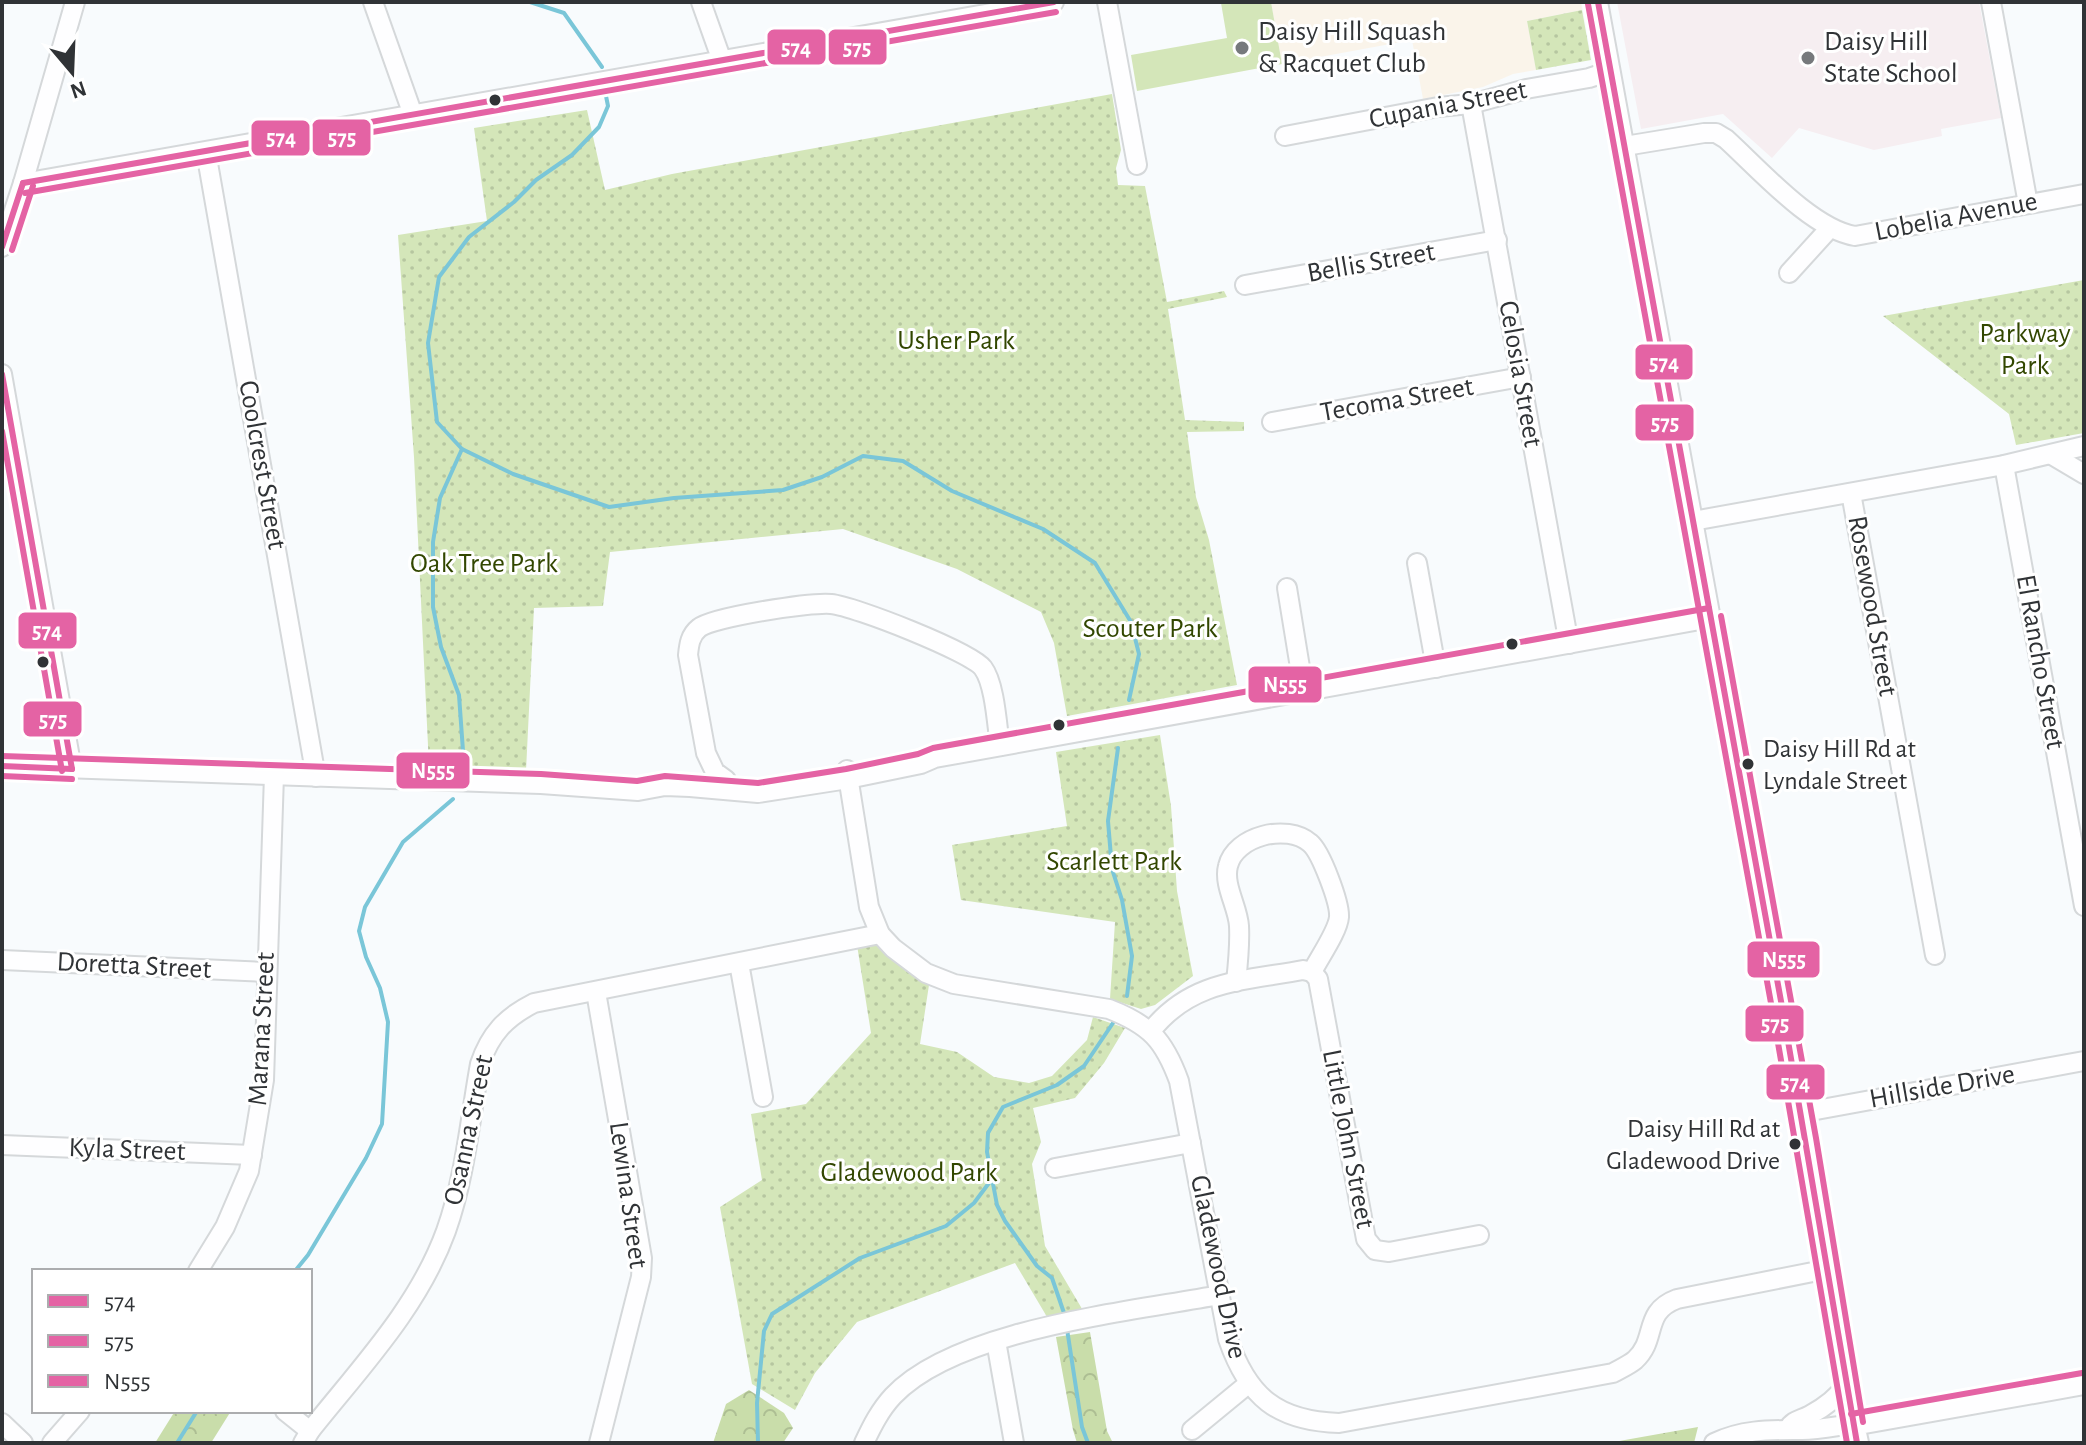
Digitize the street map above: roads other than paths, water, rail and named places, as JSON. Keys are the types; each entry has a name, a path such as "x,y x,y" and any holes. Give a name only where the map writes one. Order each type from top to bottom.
{"main road":[{"path":"1855,1434 2084,1383"}],"street":[{"path":"2,247 75,2"},
{"path":"373,2 413,115"},
{"path":"701,2 722,61"},
{"path":"23,183 1054,2"},
{"path":"1107,2 1137,165"},
{"path":"1598,2 1828,1269 1855,1434 1788,1429 1745,1432 1714,1443"},
{"path":"1991,2 2028,204"},
{"name":"Cupania Street","path":"1285,136 1438,107 1471,104 1610,71"},
{"name":"Celosia Street","path":"1471,104 1569,644"},
{"path":"1625,146 1704,133 1716,133 1726,139 1829,229 1789,273"},
{"name":"Coolcrest Street","path":"206,152 316,777"},
{"name":"Lobelia Avenue","path":"1829,229 1855,236 2084,194"},
{"name":"Bellis Street","path":"1245,285 1497,240"},
{"path":"2,374 72,769"},
{"name":"Tecoma Street","path":"1272,422 1521,377"},
{"path":"1693,521 2004,465 2084,446"},
{"path":"2052,455 2084,474"},
{"name":"El Rancho Street","path":"2004,465 2084,906"},
{"name":"Rosewood Street","path":"1851,493 1935,955"},
{"path":"1417,563 1436,668"},
{"path":"1287,588 1304,692"},
{"path":"726,780 715,772 706,753 688,655 689,641 699,628 714,621 819,604 855,610 973,658 987,676 1000,746"},
{"path":"541,784 689,778 761,782 921,764 935,758 1711,618"},
{"path":"689,778 699,770 706,753"},
{"path":"2,766 541,784 638,791 665,786 758,793 847,773"},
{"name":"Gladewood Drive","path":"847,773 869,907 880,934 893,948 926,973 954,984 1109,1009 1132,1018 1151,1031 1168,1052 1179,1081 1228,1339 1248,1384 1263,1400 1285,1413 1311,1422 1339,1423 1613,1373 1636,1359 1647,1343 1653,1316 1663,1304 1828,1269"},
{"name":"Marana Street","path":"199,1269 225,1227 249,1171 264,1080 274,775"},
{"path":"1151,1031 1160,1019 1195,993 1236,982 1303,970 1312,972 1339,918 1338,905 1319,853 1309,841 1295,835 1278,834 1250,840 1232,852 1227,881 1239,925 1236,982"},
{"name":"Osanna Street","path":"306,1437 401,1317 435,1257 456,1199 486,1045 514,1013 534,1003 880,934"},
{"name":"Doretta Street","path":"2,960 266,972"},
{"path":"739,963 763,1097"},
{"name":"Little John Street","path":"1312,972 1318,979 1366,1239 1375,1250 1389,1252 1479,1235"},
{"name":"Lewina Street","path":"596,992 642,1258 641,1277 599,1443"},
{"name":"Hillside Drive","path":"1800,1113 2084,1061"},
{"path":"1055,1168 1191,1143"},
{"name":"Kyla Street","path":"2,1145 252,1155"},
{"path":"864,1443 874,1421 895,1395 926,1370 1031,1330 1219,1295"},
{"path":"996,1341 1014,1443"},
{"path":"1192,1430 1248,1384"},
{"path":"1788,1429 1791,1423 1810,1416 1836,1398 1846,1385"},
{"path":"52,1443 78,1413"},
{"path":"287,1413 306,1437"},
{"path":"2,1423 23,1443"}],"waterway":[{"path":"530,2 564,13 602,67"},
{"path":"606,96 608,106 599,127 572,155 536,180 514,202 469,237 439,277 428,343 437,422 462,449 513,474 609,507 674,498 783,490 822,477 863,456 903,461 952,491 1043,529 1095,563 1131,622 1139,654 1129,700"},
{"path":"462,449 440,498 433,542 433,607 441,647 459,695 464,765"},
{"path":"1118,748 1108,821 1112,869 1122,900 1132,956 1127,996"},
{"path":"297,1269 366,1158 382,1124 388,1022 380,988 366,957 359,931 365,907 403,842 453,799"},
{"path":"1064,1313 1052,1278 1037,1266 997,1205 987,1152 988,1133 1003,1107 1057,1085 1084,1066 1113,1023"},
{"path":"758,1443 757,1403 764,1331 772,1314 860,1258 946,1226 974,1203 992,1179"},
{"path":"1067,1329 1082,1427 1088,1443"},
{"path":"177,1443 196,1413"}],"place":[{"name":"Daisy Hill Squash & Racquet Club","path":"1242,48"},
{"name":"Daisy Hill State School","path":"1808,58"},
{"name":"Daisy Hill Rd at Lyndale Street","path":"1748,764"},
{"name":"Daisy Hill Rd at Gladewood Drive","path":"1795,1144"}],"park label":[{"name":"Usher Park","path":"956,341"},
{"name":"Parkway Park","path":"2025,350"},
{"name":"Oak Tree Park","path":"484,564"},
{"name":"Scouter Park","path":"1150,629"},
{"name":"Scarlett Park","path":"1114,862"},
{"name":"Gladewood Park","path":"909,1173"}]}
